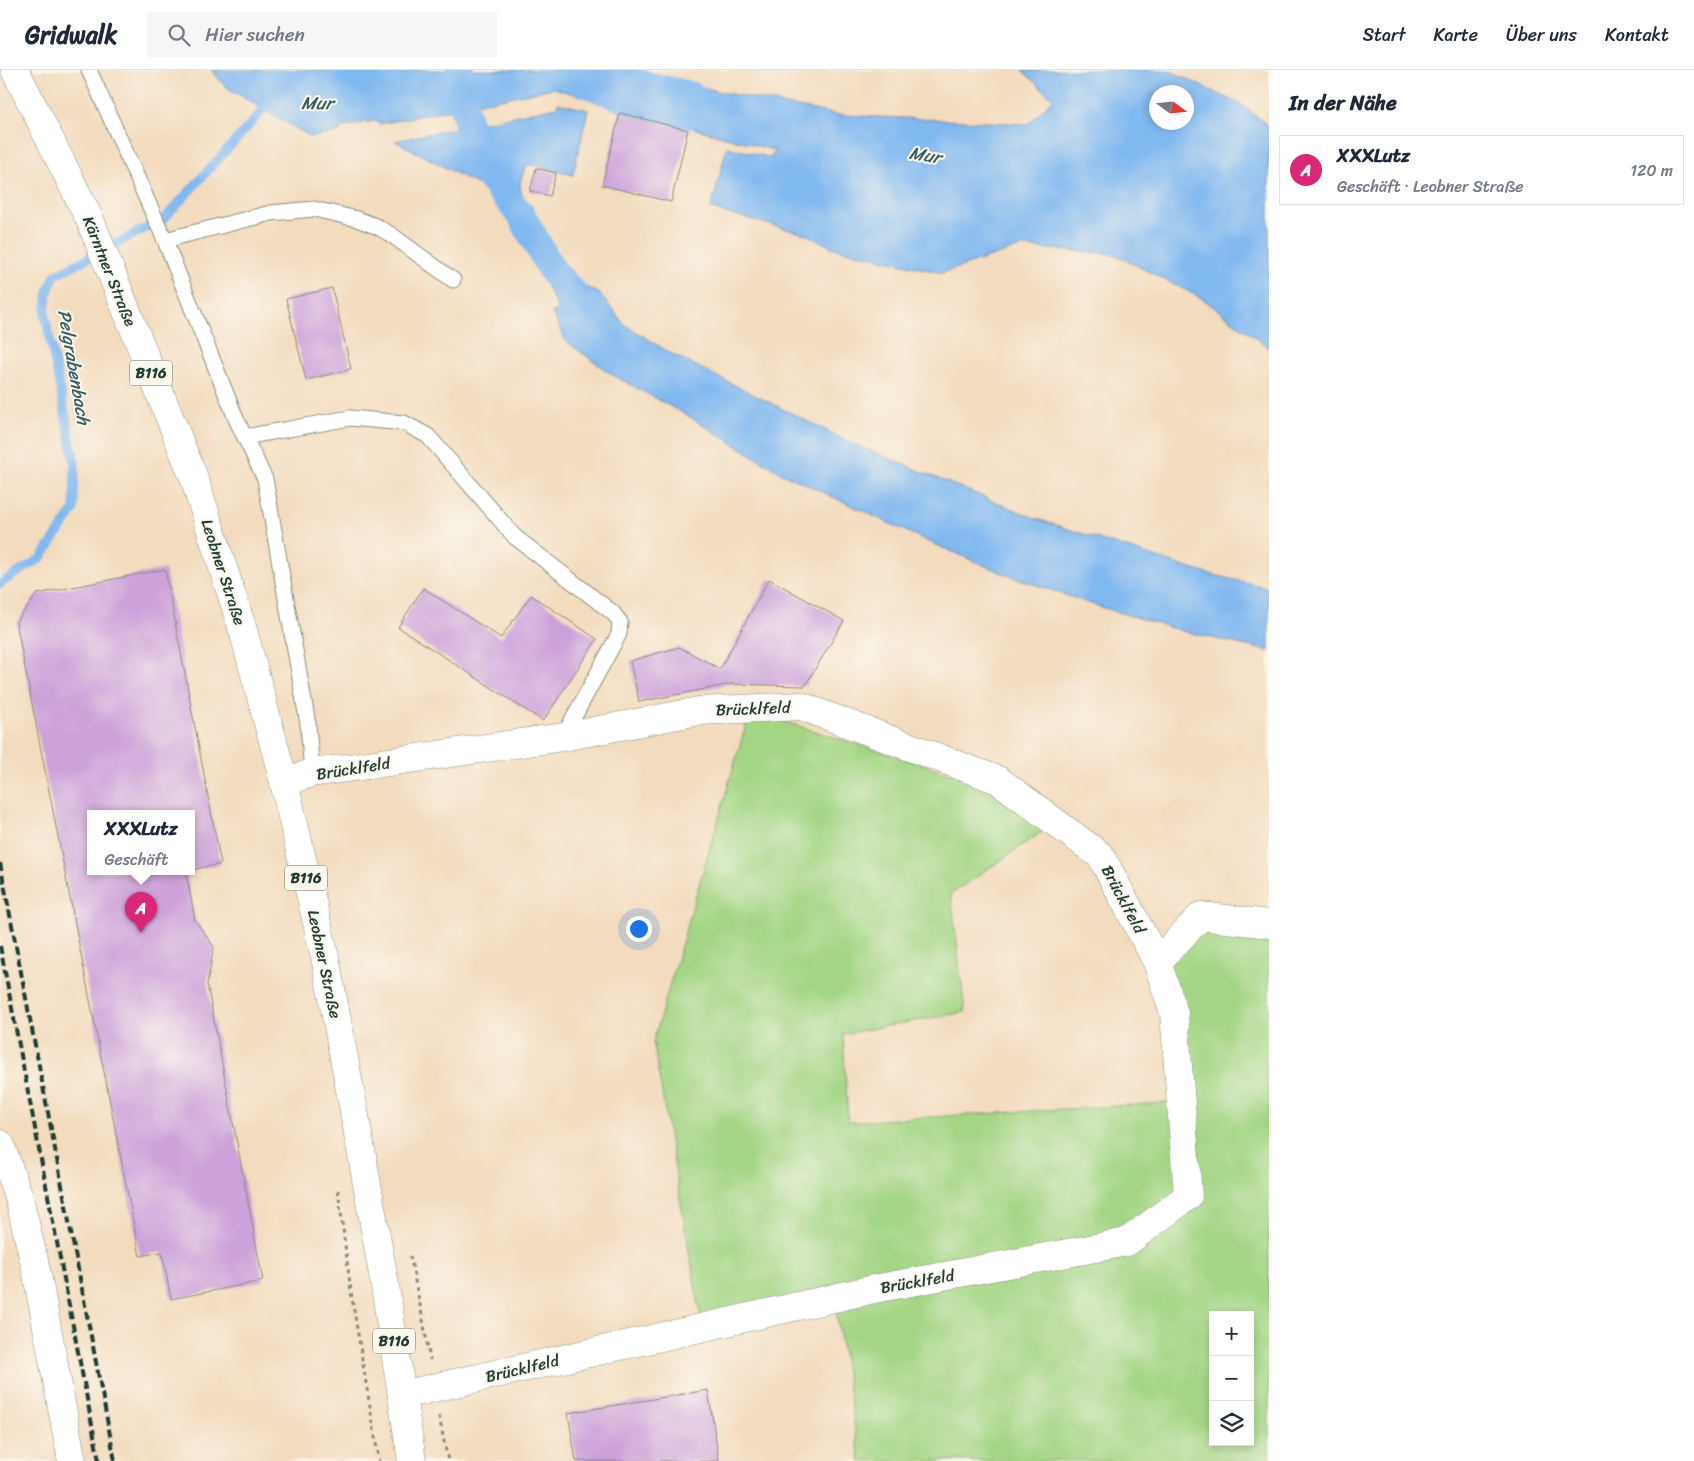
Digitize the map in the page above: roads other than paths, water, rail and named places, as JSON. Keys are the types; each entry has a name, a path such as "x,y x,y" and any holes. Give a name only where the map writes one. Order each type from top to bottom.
{"street":[{"name":"Kärntner Straße","path":"15,70 96,233 194,478"},
{"name":"Leobner Straße","path":"194,478 243,630 284,782 325,957 392,1325 412,1461"},
{"name":"Brücklfeld","path":"284,782 312,773 564,737 699,711 801,706 998,780 1101,856 1157,962 1174,1013 1188,1196 1127,1242 874,1289 402,1395"},
{"path":"1157,962 1201,916 1269,924"},
{"path":"0,1144 18,1194 36,1269 72,1461"}],"lane":[{"path":"89,70 165,239 245,437 265,479 308,724 312,773"},
{"path":"165,239 271,213 314,209 357,219 378,227 453,280"},
{"path":"245,437 350,418 404,423 428,436 515,537 613,614 620,622 619,634 564,737"}],"water":[{"name":"Mur","path":"211,70 597,70 591,99 554,88 379,124 377,120 340,128 340,132 311,137 226,87"},
{"path":"628,70 721,92 839,115 1028,124 1053,99 1022,70 1168,70 1242,105 1269,126 1269,348 1203,299 1114,254 1021,247 942,273 834,248 805,234 711,209 727,147 772,158 774,150 618,108"},
{"path":"558,103 588,110 573,175 533,165 526,166 520,188 523,197 531,209 512,221 501,203 488,190 395,141 557,107"},
{"path":"564,266 569,275 575,276 578,283 599,293 625,325 672,354 849,442 1037,519 1201,572 1269,588 1269,651 1182,631 1094,605 1002,573 927,541 778,471 690,417 611,374 566,341 552,312 558,309 543,279"}],"waterway":[{"path":"460,70 459,91 480,165 521,215 553,272 580,301"},
{"name":"Mur","path":"580,70 646,96 687,105"},
{"name":"Pelgrabenbach","path":"0,584 41,558 74,510 75,463 45,314 48,291 55,275 164,219 264,109"}],"railway":[{"path":"0,863 115,1461"},
{"path":"0,946 99,1461"}],"place":[{"name":"XXXLutz","path":"141,933"}]}
